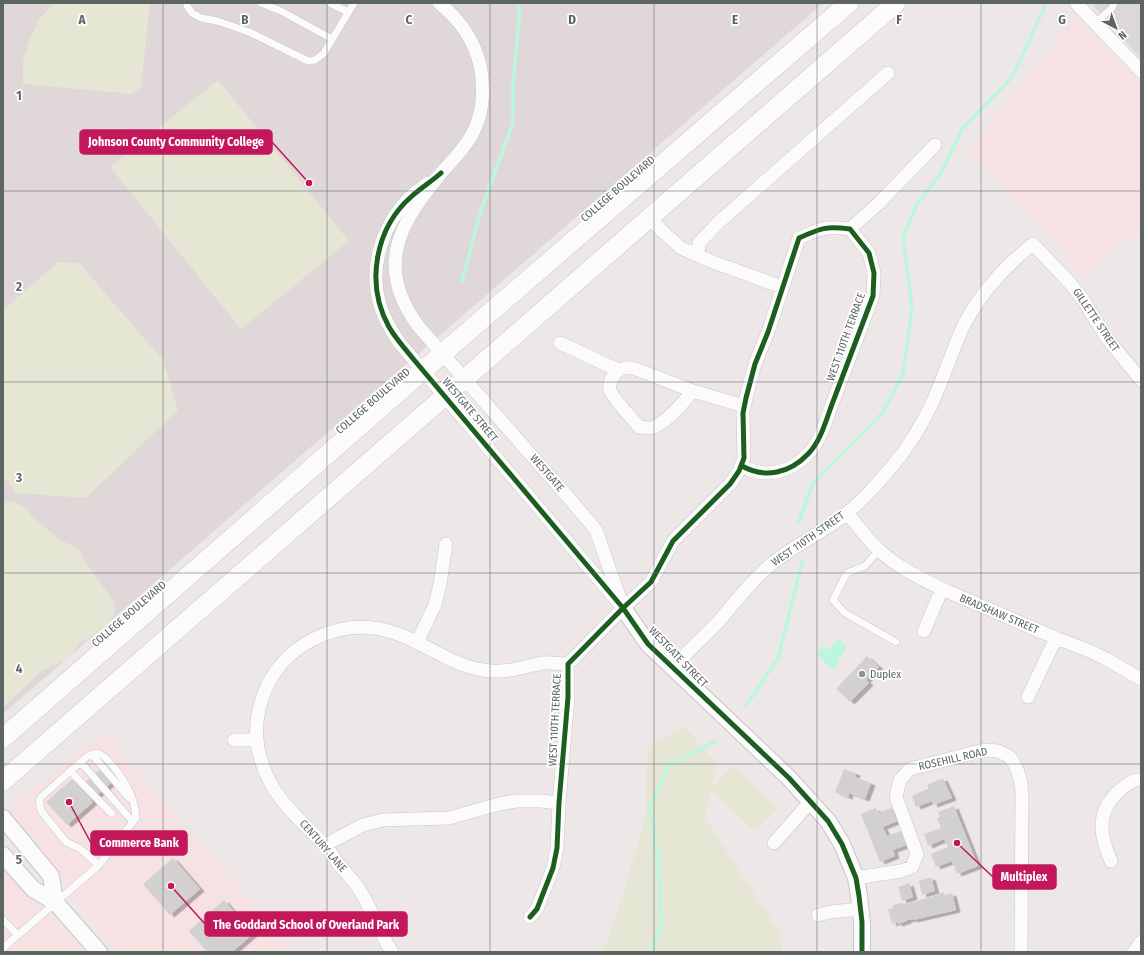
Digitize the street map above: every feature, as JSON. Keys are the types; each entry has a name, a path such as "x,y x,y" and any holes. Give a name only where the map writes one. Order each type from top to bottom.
{"main road":[{"name":"COLLEGE BOULEVARD","path":"3,738 442,354 849,3"},
{"path":"3,781 896,3"}],"street":[{"path":"439,3 461,24 471,40 478,56 482,76 483,100 478,120 470,138 457,157 441,173"},
{"path":"1076,3 1141,71"},
{"path":"698,255 699,243 720,221 888,73"},
{"path":"850,229 879,203 935,145"},
{"name":"WESTGATE","path":"441,173 418,203 404,226 396,251 395,270 397,287 409,314 442,354 596,530 623,608"},
{"name":"WESTGATE STREET","path":"441,173 411,196 393,217 381,240 377,258 377,294 389,327 424,371 623,608 648,644 674,667 685,680 789,778 828,821 842,844 856,878 862,922 862,952"},
{"path":"650,218 681,248 713,262 782,287"},
{"name":"WEST 110TH TERRACE","path":"530,917 536,909 553,868 557,848 559,802 568,697 568,664 651,582 673,541 730,484 742,466 744,458 744,406 756,364 799,238 818,229 833,227 850,229 869,252 874,273 872,296 821,432 808,454 782,472 759,473 742,466"},
{"name":"GILLETTE STREET","path":"1033,244 1078,293 1106,337 1141,380"},
{"name":"WEST 110TH STREET","path":"674,667 768,566 794,547 847,513 882,479 903,453 919,427 935,397 963,328 980,299 1016,257 1033,244"},
{"path":"560,343 618,370"},
{"path":"693,391 680,406 657,426 650,428 639,427 614,397 610,389 610,380 618,370 626,367 633,368 693,391 744,406"},
{"name":"BRADSHAW STREET","path":"847,513 879,550 900,566 942,589 1139,674"},
{"path":"417,642 435,605 446,544"},
{"path":"924,631 942,589"},
{"name":"CENTURY LANE","path":"392,952 359,888 325,845 280,797 271,783 259,755 256,740 258,713 273,675 291,654 317,636 334,630 362,627 392,632 417,642 453,661 482,670 515,670 544,663 568,664"},
{"path":"1028,697 1056,638"},
{"path":"234,740 256,740"},
{"name":"ROSEHILL ROAD","path":"856,878 901,871 912,867 917,854 896,797 900,780 910,769 984,750 998,751 1010,757 1016,767 1022,791 1021,952"},
{"path":"1111,861 1105,847 1102,832 1103,816 1109,801 1128,783 1141,779"},
{"path":"325,845 363,825 383,820 449,818 499,804 516,801 559,802"},
{"path":"774,843 811,801"},
{"path":"3,818 51,876 56,902"},
{"path":"3,855 33,889 56,902 99,952"},
{"path":"818,915 860,909"},
{"path":"1134,952 1141,942"}],"lane":[{"path":"187,3 187,6 195,15 201,18 217,21 250,32 308,61 315,60 320,57 354,3"},
{"path":"261,3 281,11 332,39"},
{"path":"330,3 348,12"},
{"path":"1095,23 1112,8 1114,3"},
{"path":"879,550 865,566 847,573 833,600 845,614 896,642"},
{"path":"3,948 99,864 136,818 134,802 124,779 105,758 98,753 90,755 79,762 40,798 39,802 42,812 66,842 79,848 99,864"},
{"path":"79,762 133,822"},
{"path":"70,771 112,814"},
{"path":"3,921 18,935"}],"shaded area":[{"path":"3,3 823,3 3,714"},
{"path":"54,3 150,3 141,87 132,94 23,84 23,61 30,39 40,18"},
{"path":"1091,3 1141,3 1141,59 1133,50"},
{"path":"1076,16 1141,84 1141,228 1085,277 970,149"},
{"path":"218,80 349,241 241,329 110,167"},
{"path":"58,262 79,263 163,360 178,410 86,498 16,493 3,476 3,310"},
{"path":"11,501 27,509 32,517 62,541 78,548 84,560 115,603 114,615 108,623 89,638 80,642 69,658 43,670 3,707 3,504"},
{"path":"839,639 847,647 838,660 840,662 833,670 816,654 824,646 828,650"},
{"path":"685,727 717,764 711,788 733,766 778,809 755,832 711,790 705,818 780,933 782,952 599,952 607,941 625,889 645,817 648,746"},
{"path":"103,731 294,952 114,952 56,872 6,813"},
{"path":"3,865 35,901 86,952 3,952"}],"building":[{"name":"Duplex","path":"867,656 879,667 866,680 869,683 850,702 836,689"},
{"path":"106,764 118,777 91,800 93,802 67,825 46,802 72,779 80,787"},
{"path":"844,769 856,773 855,777 871,783 865,799 849,793 848,797 835,792"},
{"path":"943,778 952,798 933,805 932,801 916,807 912,796 929,788 927,785"},
{"path":"954,806 978,866 957,874 952,861 936,867 931,854 948,847 944,839 928,846 924,834 941,828 937,818 940,817 938,812"},
{"path":"876,808 878,813 892,808 897,821 883,827 887,836 901,831 907,845 893,850 895,856 880,862 861,814"},
{"path":"173,858 200,889 170,915 143,884"},
{"path":"931,877 935,891 922,895 919,881"},
{"path":"909,883 913,897 902,901 898,887"},
{"path":"944,892 945,895 952,893 956,910 907,920 898,924 897,922 892,924 888,909 893,908 893,905 909,903"},
{"path":"224,900 253,934 232,952 207,952 189,931"}],"waterway":[{"path":"462,281 481,210 513,123 513,83 519,21 519,3"},
{"path":"799,522 812,485 883,412 903,374 912,307 903,237 917,204 941,173 962,129 1013,76 1045,6"},
{"path":"746,706 778,658 802,562"},
{"path":"652,952 661,925 659,868 650,808 669,765 716,741"}],"cycle path":[{"path":"441,173 412,196 399,209 389,224 382,240 376,275 377,293 389,327 415,361 623,608 648,644 789,778 828,821 842,844 856,878 862,922 862,952"},
{"path":"530,917 537,909 553,868 557,848 559,803 568,697 568,664 651,582 673,541 730,484 739,471 744,458 743,413 746,398 755,364 768,332 799,238 813,232 829,228 850,229 869,253 874,273 873,296 821,435 813,448 801,461 785,470 768,473 751,470 742,466"}],"place":[{"name":"Johnson County Community College","path":"309,183"},
{"name":"Duplex","path":"862,674"},
{"name":"Commerce Bank","path":"69,802"},
{"name":"Multiplex","path":"957,843"},
{"name":"The Goddard School of Overland Park","path":"171,886"}]}
